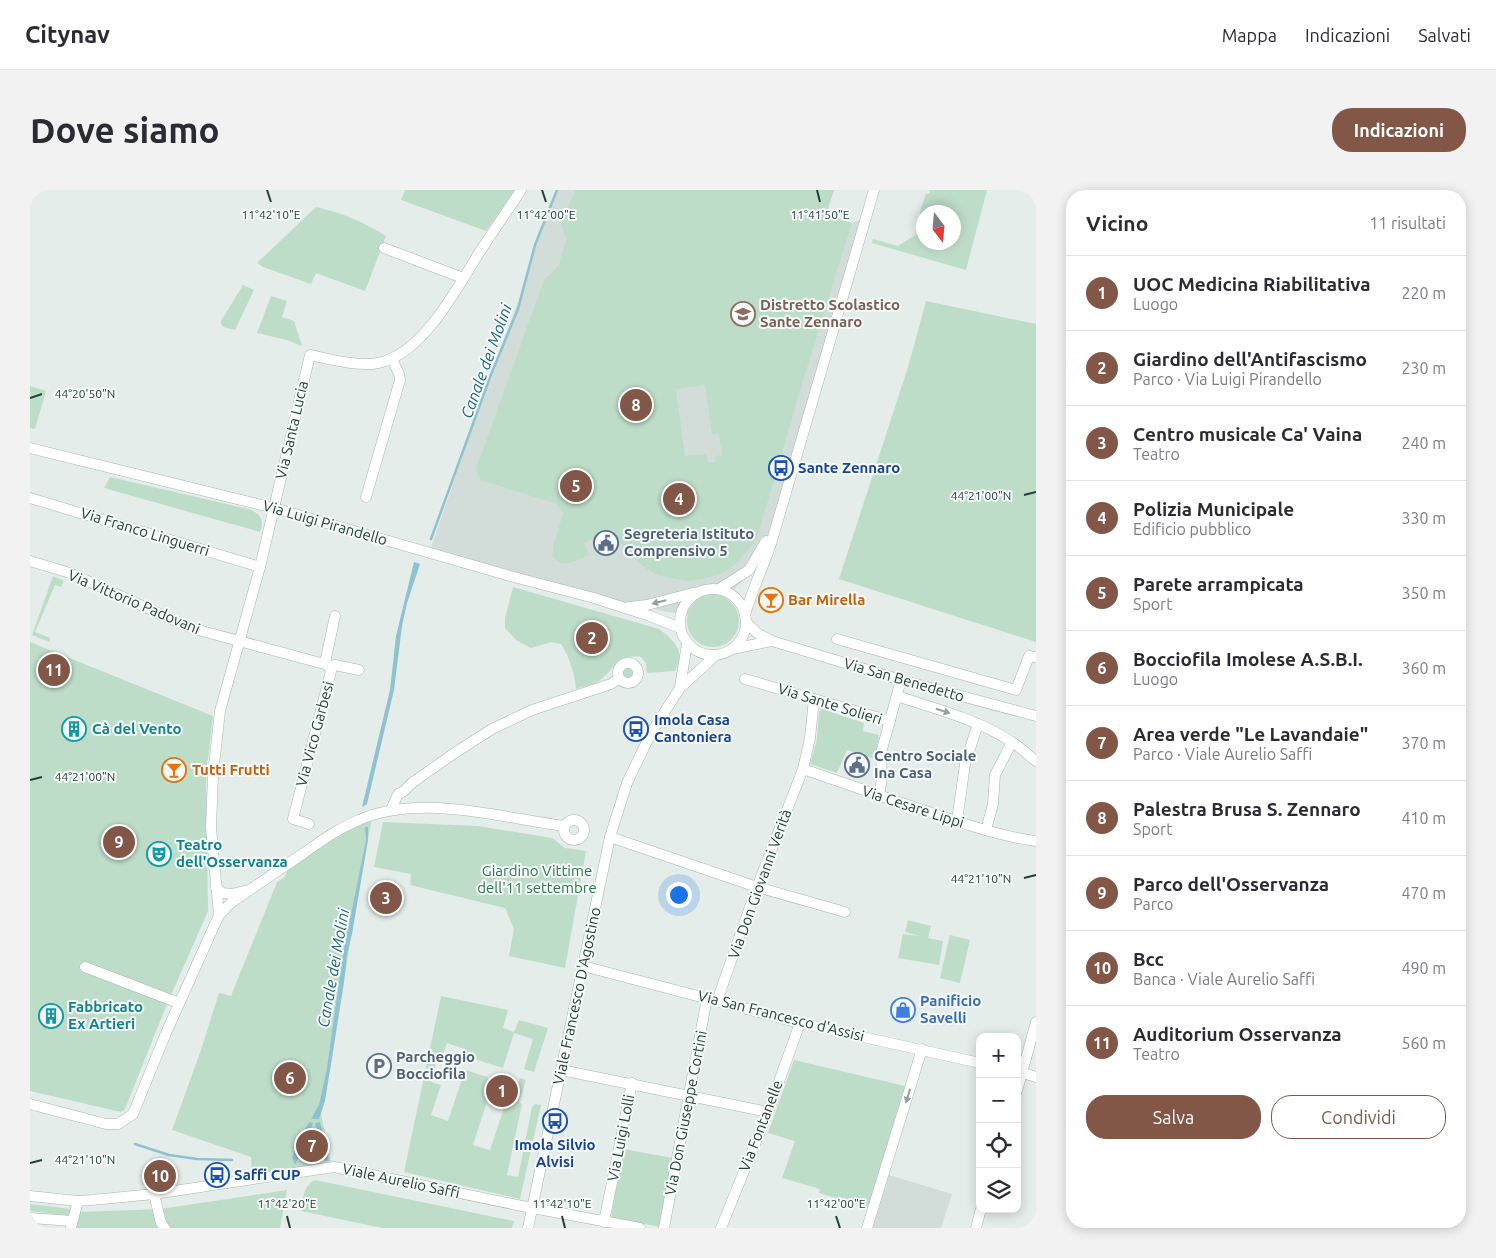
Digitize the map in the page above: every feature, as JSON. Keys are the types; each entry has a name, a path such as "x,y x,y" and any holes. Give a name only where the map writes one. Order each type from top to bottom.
{"street":[{"name":"Via Santa Lucia","path":"219,915 212,828 213,774 220,711 260,567 310,355 369,364 392,359 406,350 425,332 521,190"},
{"path":"731,649 742,638 751,593 762,571 771,544 776,520 874,190"},
{"path":"384,248 463,278"},
{"path":"366,497 400,380 392,359"},
{"name":"Via Luigi Pirandello","path":"30,448 274,508 618,606 680,628"},
{"name":"Via Franco Linguerri","path":"30,498 260,567"},
{"path":"719,589 749,570 760,554 776,520"},
{"name":"Via Vittorio Padovani","path":"30,561 70,573 191,628 239,640"},
{"path":"749,570 762,571"},
{"path":"716,655 701,653 688,644 680,628 679,621 687,601 699,592 719,589 733,596 742,607 745,618"},
{"name":"Via Luigi Pirandello","path":"618,606 634,607 648,605 699,592"},
{"path":"335,616 327,665 359,670"},
{"name":"Via San Benedetto","path":"745,618 757,633 772,641 901,680 1036,716"},
{"path":"837,639 1016,690 1029,656 1036,657"},
{"name":"Via Vico Garbesi","path":"239,640 327,665 331,671 293,819 309,824"},
{"name":"Via San Benedetto","path":"731,649 772,641"},
{"name":"Viale Francesco D'Agostino","path":"680,688 688,644"},
{"name":"Viale Francesco D'Agostino","path":"528,1228 610,837 627,783 651,733 680,688 716,655 731,649"},
{"path":"391,810 398,794 453,754 492,729 532,710 611,684 619,678"},
{"name":"Via Sante Solieri","path":"745,679 890,721 901,680"},
{"name":"Via Sante Solieri","path":"897,696 978,724 1012,742 1036,761"},
{"path":"803,769 810,738 814,699"},
{"path":"879,796 882,778 881,753 890,721"},
{"path":"957,821 965,764 978,724"},
{"path":"986,830 993,804 995,775 1012,742"},
{"name":"Via Cesare Lippi","path":"803,769 957,821 1012,838 1036,842"},
{"name":"Via Don Giovanni Verità","path":"712,999 803,769"},
{"path":"402,808 404,791"},
{"path":"30,1104 105,1125 118,1124 133,1114 179,1003 219,915 231,903 338,830 360,819 402,808 487,812 565,826"},
{"path":"610,837 757,887 845,912"},
{"path":"216,887 222,893 232,894 250,890"},
{"name":"Via San Francesco d'Assisi","path":"583,966 800,1023 976,1062"},
{"path":"84,967 179,1003"},
{"name":"Via Don Giuseppe Cortini","path":"664,1228 690,1095 712,999"},
{"path":"1021,1069 1036,1022"},
{"name":"Via Fontanelle","path":"721,1228 768,1112 800,1023"},
{"path":"867,1228 922,1049"},
{"path":"562,1070 768,1112"},
{"path":"1021,1072 1036,1077"},
{"name":"Via Luigi Lolli","path":"604,1222 632,1083"},
{"name":"Viale Aurelio Saffi","path":"30,1196 78,1201 154,1194 334,1167 640,1228"},
{"path":"154,1194 161,1223 165,1228"},
{"path":"30,1218 72,1225 78,1201"},
{"path":"976,1228 980,1213"}],"shaded area":[{"path":"557,190 834,190 826,215 852,223 866,217 764,547 744,579 709,617 667,612 547,584 431,548 488,381 518,302 529,263"},
{"path":"889,1175 952,1194 941,1228 873,1228"}],"green space":[{"path":"405,190 516,190 486,231 401,200"},
{"path":"575,190 834,190 826,215 852,223 799,394 757,539 738,562 726,571 703,579 687,581 660,576 638,562 620,543 615,544 610,532 584,543 589,555 570,563 561,563 553,557 553,547 563,513 557,504 480,480 476,469 544,280 559,265 566,239 561,225","holes":["705,385 712,434 719,434 722,455 715,456 716,462 708,463 706,454 685,456 676,389"]},
{"path":"929,190 987,190 966,270 872,243 873,239 898,246 916,235 916,250 961,250 961,205 923,205 926,194 930,193"},
{"path":"316,207 335,212 369,226 386,236 365,291 316,273 311,284 263,267 257,263"},
{"path":"243,285 254,290 235,330 223,327 221,321"},
{"path":"271,296 287,301 282,317 294,321 302,346 287,340 257,333"},
{"path":"926,301 1036,324 1036,642 839,579 908,367"},
{"path":"30,386 46,391 35,429 30,428"},
{"path":"110,477 248,509 256,513 262,521 260,532 104,488"},
{"path":"53,576 64,581 61,587 55,585 35,632 50,638 49,642 32,635"},
{"path":"513,587 659,629 674,642 679,652 675,671 647,673 646,663 641,657 626,658 617,663 599,681 576,689 571,665 561,644 551,642 531,648 516,640 505,628 505,618"},
{"path":"708,595 718,595 728,599 735,606 739,621 735,636 728,643 718,647 708,647 698,643 691,636 687,626 687,616 691,606 698,599"},
{"path":"30,642 213,716 206,774 208,911 165,1009 125,1109 121,1112 30,1091"},
{"path":"628,665 634,667 636,673 634,679 628,681 622,679 620,673 622,667"},
{"path":"822,709 864,723 863,731 879,735 875,759 847,750 837,773 810,764 817,739 819,712"},
{"path":"373,813 357,898 330,1071 321,1114 332,1166 295,1167 252,1175 251,1157 172,1130 219,993 231,996 277,882 285,877 291,856"},
{"name":"Giardino Vittime dell'11 settembre","path":"383,822 478,826 552,838 565,848 586,851 565,968 509,956 514,929 505,908 410,885 411,874 374,867"},
{"path":"908,920 931,926 928,938 943,941 939,965 898,958 903,934 920,936 905,932"},
{"path":"950,935 970,940 960,983 940,978"},
{"path":"441,996 508,1010 503,1028 514,1032 519,1020 548,1028 534,1072 524,1069 533,1039 514,1033 503,1068 465,1056 467,1050 447,1043 441,1061 437,1060 431,1082 441,1085 431,1115 448,1121 465,1070 488,1077 484,1090 490,1092 473,1145 490,1150 507,1099 513,1100 520,1078 526,1080 519,1102 522,1104 507,1175 518,1177 532,1107 535,1104 541,1105 520,1199 404,1172"},
{"path":"794,1060 905,1086 868,1208 819,1193 820,1189 782,1178 795,1141 768,1133"},
{"path":"623,1149 673,1158 661,1227 611,1218"},
{"path":"315,1180 514,1221 512,1228 382,1228 301,1211 306,1189"},
{"path":"287,1190 280,1228 76,1228 79,1212 160,1209"},
{"path":"30,1204 71,1209 70,1216 30,1211"}],"water":[{"path":"414,562 420,564 407,603 402,626 394,690 367,804 362,807 390,690 396,636"},
{"path":"365,827 368,827 368,840 347,954 325,1101 319,1119 311,1119 319,1105 327,1068 343,954 366,840"},
{"path":"309,1122 313,1123 295,1165 292,1157"},
{"path":"320,1122 329,1161 325,1161 315,1123"}],"waterway":[{"name":"Canale dei Molini","path":"431,539 490,377 518,309 535,245 557,190"},
{"name":"Canale dei Molini","path":"135,1144 169,1155 197,1159 232,1160"}],"place":[{"name":"Distretto Scolastico Sante Zennaro","path":"743,314"},
{"name":"Palestra Brusa S. Zennaro","path":"636,405"},
{"name":"Sante Zennaro","path":"781,468"},
{"name":"Parete arrampicata","path":"576,486"},
{"name":"Polizia Municipale","path":"679,499"},
{"name":"Segreteria Istituto Comprensivo 5","path":"606,543"},
{"name":"Bar Mirella","path":"771,600"},
{"name":"Giardino dell'Antifascismo","path":"592,638"},
{"name":"Auditorium Osservanza","path":"54,670"},
{"name":"Cà del Vento","path":"74,729"},
{"name":"Imola Casa Cantoniera","path":"636,729"},
{"name":"Centro Sociale Ina Casa","path":"857,765"},
{"name":"Tutti Frutti","path":"174,770"},
{"name":"Parco dell'Osservanza","path":"119,842"},
{"name":"Teatro dell'Osservanza","path":"159,854"},
{"name":"Centro musicale Ca' Vaina","path":"386,898"},
{"name":"Panificio Savelli","path":"903,1010"},
{"name":"Fabbricato Ex Artieri","path":"51,1016"},
{"name":"Parcheggio Bocciofila","path":"379,1066"},
{"name":"Bocciofila Imolese A.S.B.I.","path":"290,1078"},
{"name":"UOC Medicina Riabilitativa","path":"502,1091"},
{"name":"Imola Silvio Alvisi","path":"555,1121"},
{"name":"Area verde \"Le Lavandaie\"","path":"312,1146"},
{"name":"Saffi CUP","path":"217,1175"},
{"name":"Bcc","path":"160,1176"}]}
